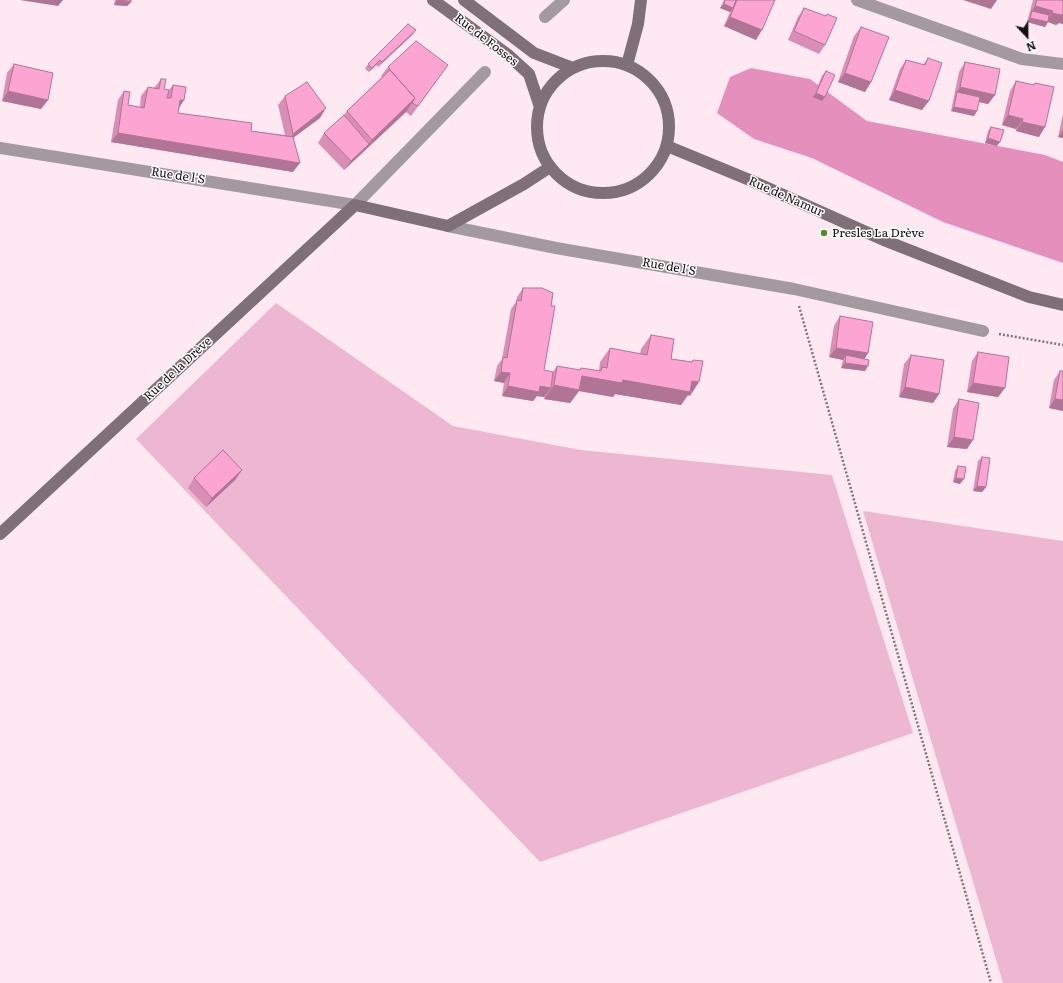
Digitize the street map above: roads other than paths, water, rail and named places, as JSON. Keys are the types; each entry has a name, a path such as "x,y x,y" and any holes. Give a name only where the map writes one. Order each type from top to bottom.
{"main road":[{"name":"Rue de Fosses","path":"433,0 507,54 529,74 540,107"},
{"name":"Rue de Fosses","path":"464,0 534,53 573,68"},
{"path":"627,65 638,24 641,0"},
{"path":"600,60 627,65 648,77 663,97 670,121 667,146 656,167 638,184 615,192 591,192 568,183 550,167 540,149 536,128 540,107 552,84 573,68 600,60"},
{"name":"Rue de Namur","path":"667,146 752,181 886,241 1029,298 1063,305"},
{"path":"448,226 524,184 550,167"},
{"name":"Rue de l'S","path":"355,204 448,226"},
{"name":"Rue de la Drève","path":"0,534 355,204"}],"street":[{"path":"545,17 564,0"},
{"path":"857,0 872,2 1022,59 1063,64"},
{"path":"355,204 484,72"},
{"name":"Rue de l'S","path":"0,148 355,204"},
{"name":"Rue de l'S","path":"448,226 556,248 794,289 983,331"}],"place":[{"name":"Presles La Drève","path":"824,233"}]}
